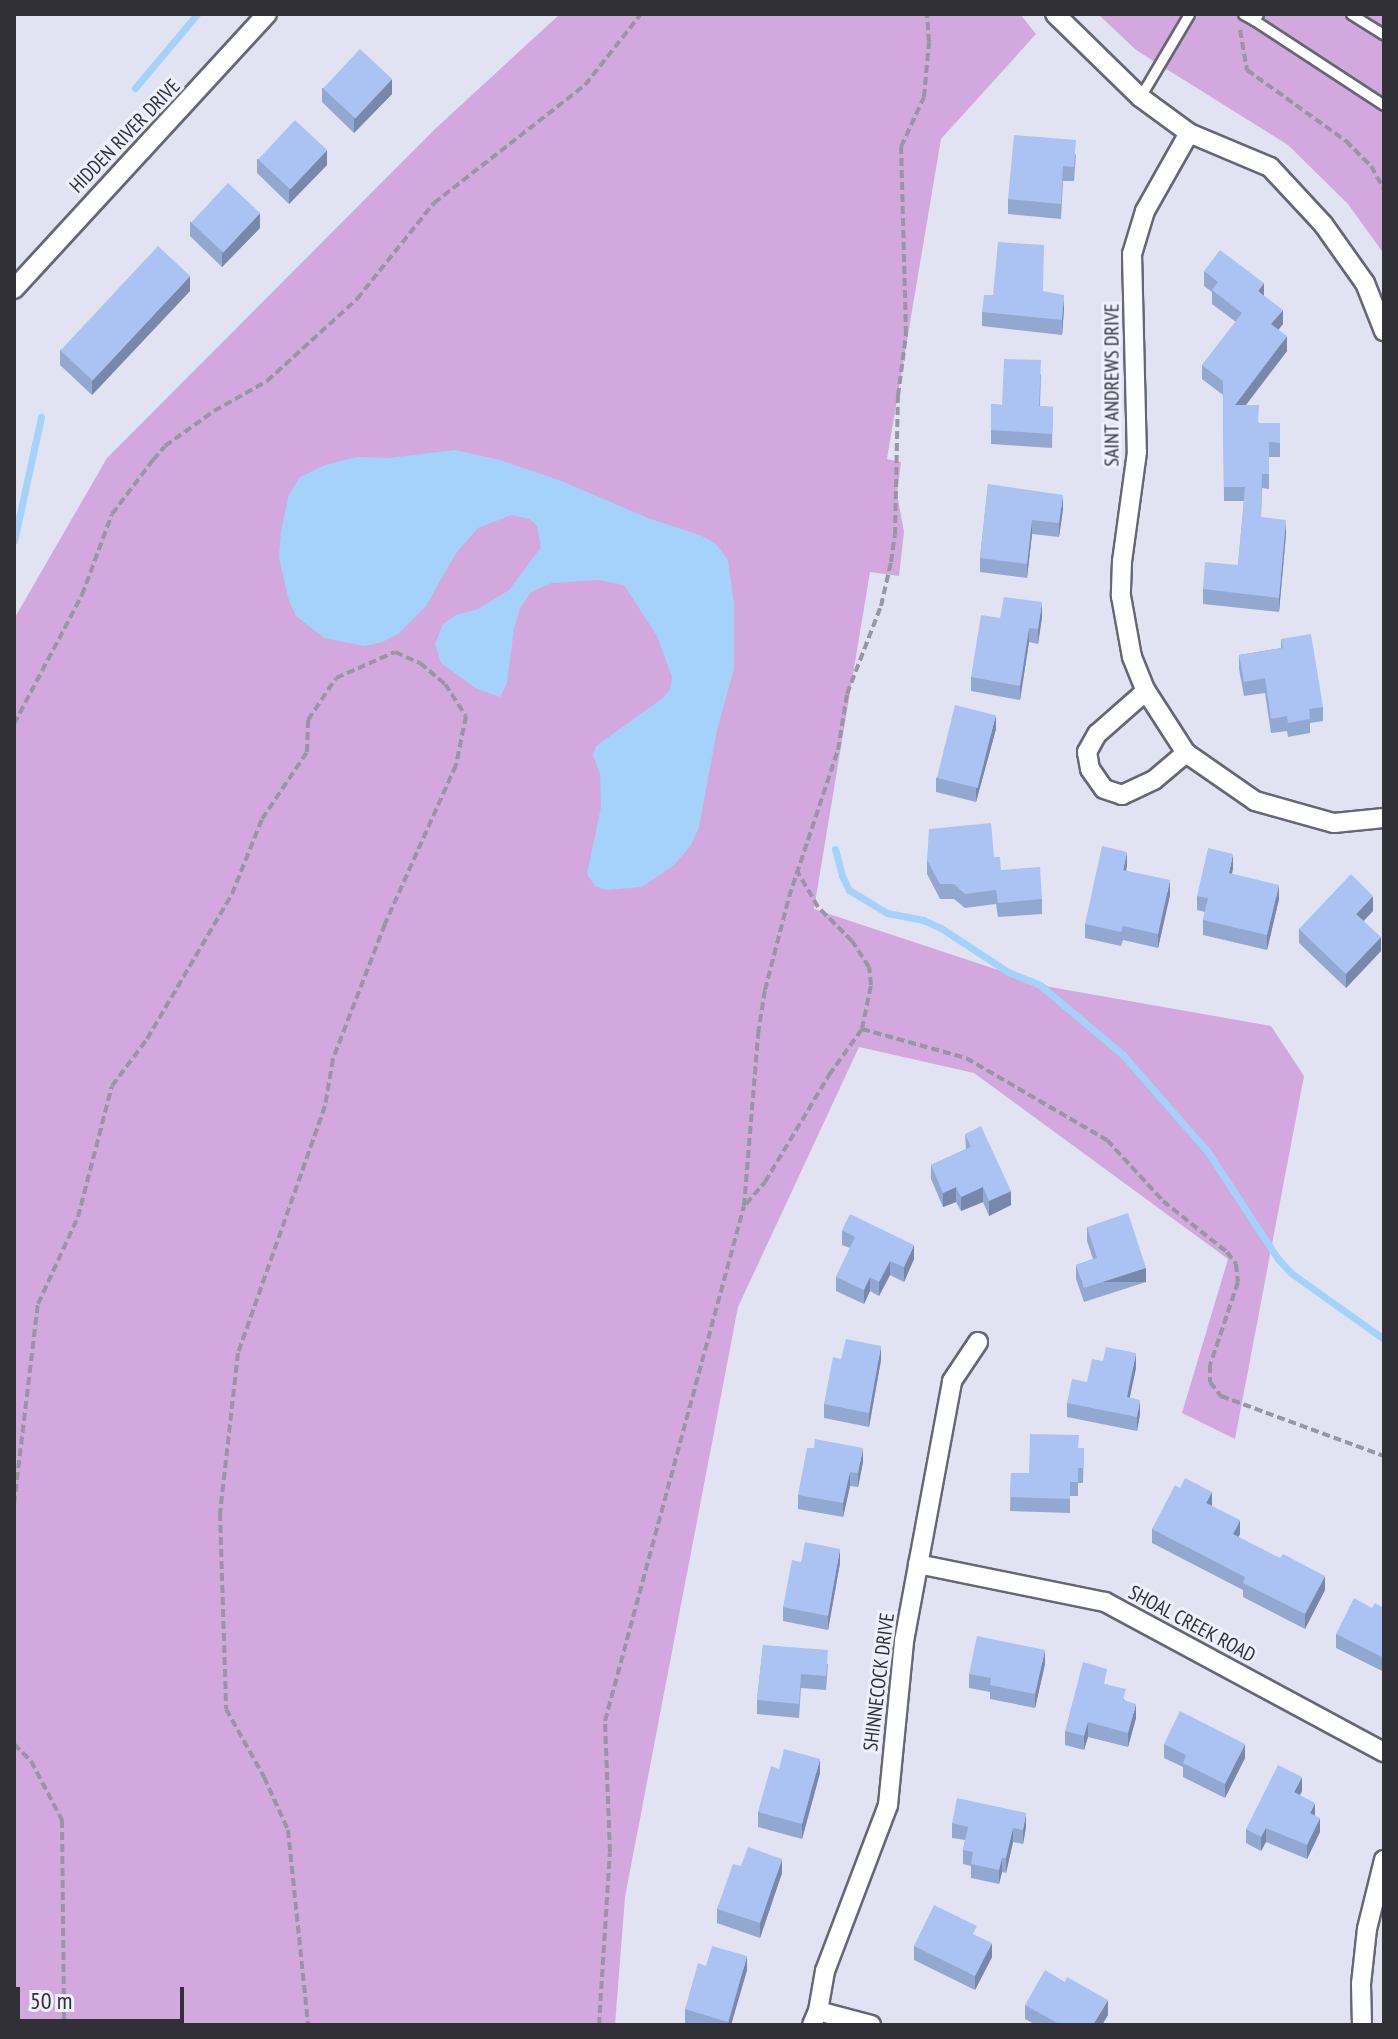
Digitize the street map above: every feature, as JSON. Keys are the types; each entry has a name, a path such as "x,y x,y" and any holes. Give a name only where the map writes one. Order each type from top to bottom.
{"street":[{"name":"HIDDEN RIVER DRIVE","path":"14,289 267,14"},
{"path":"1055,14 1140,97 1189,133 1270,167 1323,224 1365,283 1384,331"},
{"name":"SAINT ANDREWS DRIVE","path":"1189,133 1145,211 1132,254 1137,452 1122,561 1121,596 1132,657 1146,691 1186,753 1255,801 1334,823 1384,818"},
{"path":"1146,691 1097,734 1087,752 1090,769 1104,789 1122,795 1154,780 1186,753"},
{"name":"SHINNECOCK DRIVE","path":"815,2018 825,1971 888,1805 904,1641 952,1381 978,1342"},
{"name":"SHOAL CREEK ROAD","path":"918,1564 1105,1602 1384,1752"},
{"path":"1362,2025 1361,1984 1367,1929 1384,1860"},
{"path":"815,2018 871,2025"}],"lane":[{"path":"1140,97 1189,14"},
{"path":"1351,14 1384,35"},
{"path":"1251,16 1384,105"}],"path":[{"path":"14,724 82,595 112,514 165,446 214,411 267,381 357,299 434,203 585,85 641,14"},
{"path":"599,2025 610,1852 605,1721 744,1206 758,1034 765,990 797,871 838,750 847,694 881,606 895,535 895,456 906,334 901,147 924,97 929,42 927,14"},
{"path":"1251,16 1239,31 1247,70 1346,141 1371,166 1384,189"},
{"path":"14,1504 38,1304 78,1217 112,1086 147,1039 232,894 262,819 307,752 308,720 336,678 395,652 420,663 445,684 466,716 458,753 446,790 385,924 333,1059 325,1106 238,1353 220,1513 226,1709 264,1777 288,1830 308,2025"},
{"path":"744,1206 765,1182 829,1075 862,1029 871,985 869,967 852,941 818,907 797,871"},
{"path":"862,1029 966,1058 1107,1140 1163,1201 1227,1252 1236,1264 1238,1282 1210,1365 1210,1382 1221,1396 1384,1456"},
{"path":"14,1744 31,1761 62,1820 64,2025"}],"shaded area":[{"path":"560,14 1020,14 1036,34 941,139 887,459 901,462 897,494 904,532 899,576 870,572 814,909 1050,987 1271,1026 1304,1076 1235,1439 1182,1413 1228,1259 974,1073 859,1047 738,1307 625,1897 615,2025 14,2025 14,619 107,458 435,129"},
{"path":"1098,14 1384,14 1384,254 1348,204 1288,145 1136,50"}],"water":[{"path":"455,450 500,460 559,480 648,518 700,535 715,543 728,560 734,604 734,669 717,730 699,827 691,845 674,865 642,887 606,890 595,886 587,874 601,807 600,774 593,755 596,746 663,698 670,689 672,677 657,636 624,585 599,580 552,583 531,592 520,608 507,683 500,697 477,689 441,663 435,644 443,624 456,615 478,609 509,590 541,547 537,526 530,519 511,515 478,528 456,553 426,606 398,634 382,642 365,646 324,638 296,616 289,601 279,557 281,531 289,494 300,477 325,465 357,457 388,458"}],"building":[{"path":"360,49 392,79 355,119 323,88"},
{"path":"295,120 327,150 290,190 258,159"},
{"path":"1014,135 1076,140 1074,167 1063,166 1061,204 1008,199"},
{"path":"228,183 260,213 223,253 191,222"},
{"path":"998,242 1044,245 1043,291 1064,295 1062,320 982,312 984,295 993,295"},
{"path":"158,246 190,276 93,381 60,351"},
{"path":"1220,250 1264,283 1258,291 1283,310 1271,324 1287,336 1235,405 1259,405 1258,423 1280,423 1280,443 1269,442 1269,474 1262,474 1261,517 1286,520 1279,598 1203,589 1205,562 1238,565 1245,487 1224,487 1223,381 1202,365 1242,313 1212,290 1218,282 1204,271"},
{"path":"1004,359 1041,360 1039,406 1053,407 1052,434 991,430 991,404 1002,405"},
{"path":"988,484 1063,495 1059,523 1032,520 1027,564 980,558"},
{"path":"1004,597 1042,602 1038,629 1029,628 1020,686 971,677 981,615 1000,618"},
{"path":"1311,634 1323,707 1309,709 1310,719 1288,723 1287,716 1271,719 1265,678 1244,682 1239,655 1283,648 1281,639"},
{"path":"955,705 996,715 978,788 937,778"},
{"path":"991,823 994,857 1000,857 1001,870 1040,867 1042,899 998,903 996,890 965,894 954,884 940,884 927,860 929,829"},
{"path":"1102,846 1127,852 1123,870 1170,880 1158,934 1123,926 1121,932 1085,924"},
{"path":"1208,848 1233,854 1229,873 1279,885 1267,935 1203,920 1208,898 1197,896"},
{"path":"1351,874 1373,896 1356,914 1381,937 1346,974 1299,929"},
{"path":"981,1126 1011,1191 989,1201 983,1187 961,1197 956,1187 943,1193 931,1165 971,1147 965,1134"},
{"path":"1128,1213 1146,1268 1084,1288 1076,1265 1097,1258 1087,1227"},
{"path":"850,1214 914,1245 904,1267 890,1261 879,1282 870,1277 864,1290 836,1277 855,1237 842,1230"},
{"path":"846,1339 881,1346 869,1413 824,1404 833,1357 841,1359"},
{"path":"1106,1347 1136,1353 1127,1397 1140,1400 1137,1417 1067,1403 1072,1379 1087,1382 1092,1359 1103,1361"},
{"path":"1030,1434 1079,1435 1078,1448 1084,1448 1083,1468 1078,1468 1078,1482 1070,1482 1070,1499 1010,1497 1011,1473 1029,1473"},
{"path":"815,1439 863,1448 858,1473 850,1472 843,1503 798,1495 807,1448 814,1448"},
{"path":"1185,1478 1212,1492 1206,1503 1240,1520 1233,1534 1280,1558 1283,1554 1325,1576 1305,1614 1243,1583 1245,1577 1152,1529 1175,1485 1180,1488"},
{"path":"805,1542 840,1549 828,1616 783,1607 792,1560 801,1562"},
{"path":"1354,1598 1372,1608 1375,1603 1384,1608 1384,1658 1336,1634"},
{"path":"977,1636 1045,1650 1035,1694 990,1685 991,1678 969,1674"},
{"path":"763,1645 828,1650 826,1676 801,1674 799,1704 757,1700"},
{"path":"1083,1662 1107,1669 1104,1684 1126,1689 1123,1700 1136,1704 1128,1733 1088,1722 1084,1736 1065,1731"},
{"path":"1180,1711 1245,1744 1225,1784 1183,1763 1186,1755 1164,1744"},
{"path":"784,1749 820,1759 802,1824 758,1812 771,1766 779,1769"},
{"path":"1278,1765 1302,1777 1294,1792 1315,1803 1310,1813 1320,1818 1307,1845 1266,1828 1261,1837 1246,1829"},
{"path":"957,1798 1026,1813 1023,1830 1013,1828 1006,1858 1002,1858 999,1870 971,1864 973,1852 963,1850 968,1827 952,1823"},
{"path":"748,1847 782,1859 760,1923 717,1909 733,1864 741,1866"},
{"path":"934,1905 977,1926 973,1934 992,1943 975,1976 914,1946"},
{"path":"712,1946 747,1956 728,2022 685,2009 698,1963 706,1966"},
{"path":"1045,1970 1065,1982 1067,1977 1108,2000 1093,2025 1061,2025 1025,2005"}],"waterway":[{"path":"135,88 197,14"},
{"path":"14,541 41,417"},
{"path":"835,849 849,890 887,913 923,920 941,928 1008,972 1040,985 1123,1055 1208,1152 1278,1259 1291,1273 1384,1339"}]}
